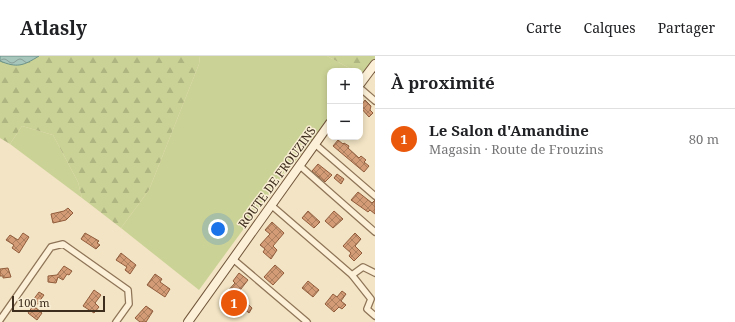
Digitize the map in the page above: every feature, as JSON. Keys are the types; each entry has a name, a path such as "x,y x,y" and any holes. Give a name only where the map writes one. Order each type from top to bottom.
{"main road":[{"path":"363,80 375,64"},
{"name":"ROUTE DE FROUZINS","path":"188,322 327,127"}],"street":[{"path":"363,91 375,101"},
{"path":"315,144 375,196"},
{"path":"299,165 375,232"},
{"path":"271,205 352,274 371,299 367,310 375,316"},
{"path":"0,320 51,247 63,244 128,290 129,304 116,322"},
{"path":"233,259 307,322"},
{"path":"352,274 362,267 375,273"}],"green space":[{"path":"0,56 200,56 199,64 149,190 121,228 82,198 78,182 53,135 22,126 10,144 0,138"},
{"path":"200,56 327,56 349,68 327,68 327,122 272,190 199,290 121,228 149,190 199,64"},
{"path":"327,56 375,56 375,60 363,76 363,68 349,68"},
{"path":"22,126 53,135 78,182 82,198 10,144"}],"water":[{"path":"0,56 39,56 24,64 11,65 0,61"}],"building":[{"path":"365,100 371,106 370,110 373,113 369,117 363,110 363,103"},
{"path":"338,140 343,144 344,143 349,146 348,148 359,158 361,156 366,160 364,162 369,166 364,172 333,146"},
{"path":"318,164 332,175 325,182 312,171"},
{"path":"337,174 344,179 341,184 334,178"},
{"path":"358,192 372,203 375,200 375,214 370,210 368,212 351,200"},
{"path":"68,208 73,213 66,220 53,223 51,214 64,211"},
{"path":"308,211 320,222 314,228 302,218"},
{"path":"334,211 343,219 333,228 325,221"},
{"path":"272,222 284,233 273,246 277,250 271,259 263,252 265,249 260,245 270,234 265,230"},
{"path":"23,233 29,237 19,253 12,248 14,245 6,240 10,235 18,240"},
{"path":"85,233 99,241 97,243 100,245 96,249 81,239"},
{"path":"355,233 361,239 355,246 362,253 354,261 349,256 351,253 343,246"},
{"path":"121,253 136,265 130,274 125,270 127,267 116,260"},
{"path":"275,265 284,273 273,285 264,277"},
{"path":"64,266 72,271 69,275 67,274 63,280 58,277 56,283 48,282 48,276 57,275"},
{"path":"8,268 11,277 3,278 3,276 0,276 0,269"},
{"path":"239,273 248,280 237,294 252,308 249,313 240,305 232,314 225,308 232,301 225,294 235,283 233,281"},
{"path":"155,274 162,279 160,282 170,289 165,297 147,285"},
{"path":"308,281 319,290 313,297 302,288"},
{"path":"94,290 101,295 95,303 99,307 94,313 83,306"},
{"path":"342,291 346,294 341,301 346,305 342,309 339,307 334,312 325,304 333,294 337,297"},
{"path":"39,292 44,295 35,307 42,313 37,320 28,313 33,306 30,304"},
{"path":"146,306 153,311 146,322 140,322 135,318"}],"place":[{"name":"Le Salon d'Amandine","path":"234,303"}]}
